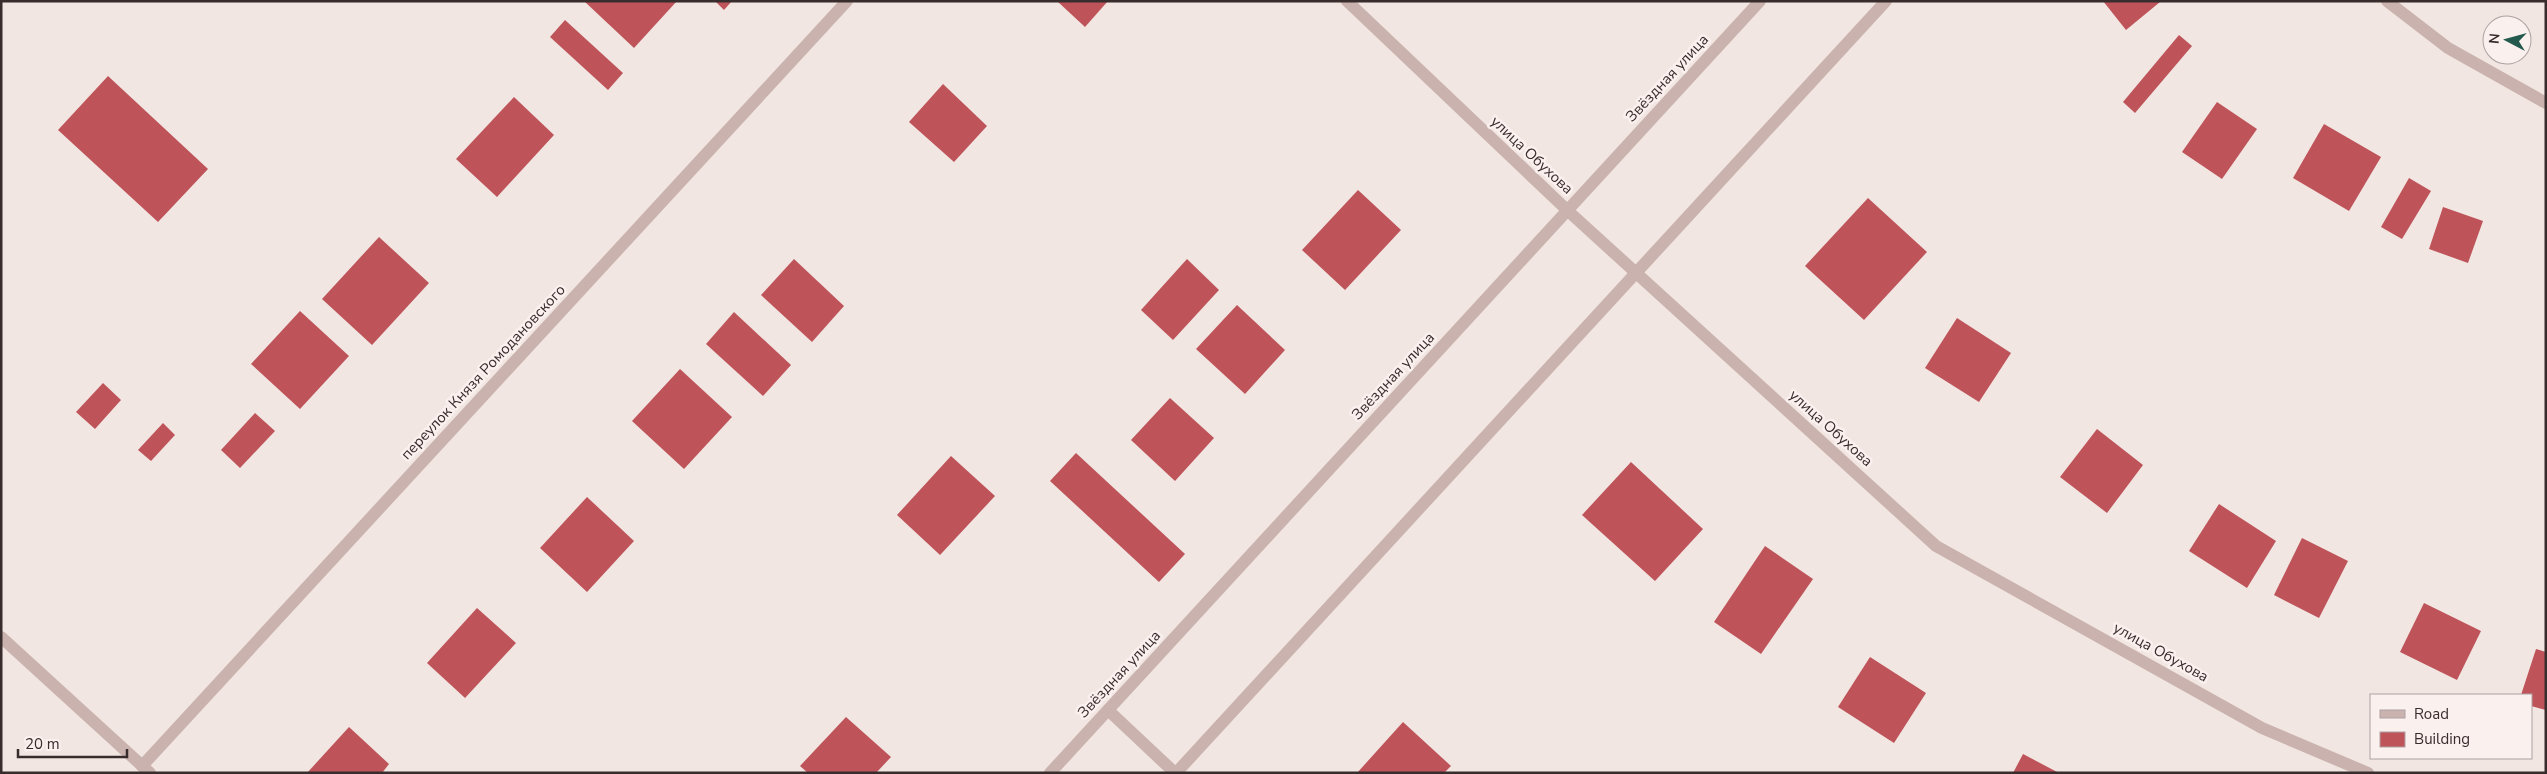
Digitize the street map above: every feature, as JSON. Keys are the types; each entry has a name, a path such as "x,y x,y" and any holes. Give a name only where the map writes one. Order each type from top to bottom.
{"street":[{"name":"переулок Князя Ромодановского","path":"146,769 847,1"},
{"name":"улица Обухова","path":"1347,1 1567,210 1936,546 2262,728 2368,773"},
{"name":"Звёздная улица","path":"1050,773 1760,1"},
{"path":"1108,710 1176,773 1886,1"},
{"path":"2387,1 2448,48 2546,103"},
{"path":"1,637 146,769"}],"building":[{"path":"584,1 677,1 634,48"},
{"path":"715,1 732,1 724,10"},
{"path":"1057,1 1108,1 1085,27"},
{"path":"2103,1 2159,1 2160,2 2126,30"},
{"path":"565,20 623,73 608,90 550,37"},
{"path":"2179,35 2192,46 2135,113 2123,102"},
{"path":"108,76 208,169 158,222 58,130"},
{"path":"943,84 987,126 954,162 909,122"},
{"path":"514,97 554,135 497,197 456,159"},
{"path":"2217,102 2257,129 2222,179 2182,152"},
{"path":"2324,124 2381,157 2349,211 2293,178"},
{"path":"2409,178 2431,191 2402,239 2381,227"},
{"path":"1358,190 1401,230 1345,290 1302,250"},
{"path":"1868,198 1927,252 1864,320 1805,266"},
{"path":"2443,207 2483,221 2468,263 2429,249"},
{"path":"379,237 429,283 372,345 322,299"},
{"path":"794,259 844,306 812,342 761,295"},
{"path":"1187,259 1219,290 1173,340 1141,310"},
{"path":"1237,305 1285,350 1245,394 1196,349"},
{"path":"300,311 349,356 300,409 251,364"},
{"path":"734,312 791,365 763,396 706,344"},
{"path":"1957,318 2011,353 1979,402 1925,368"},
{"path":"680,369 732,417 684,469 632,421"},
{"path":"103,383 121,400 95,429 76,412"},
{"path":"1170,398 1214,438 1175,481 1131,440"},
{"path":"255,413 275,431 240,468 221,450"},
{"path":"163,423 175,435 151,461 138,450"},
{"path":"2097,429 2143,465 2107,513 2060,477"},
{"path":"1076,453 1185,554 1159,582 1050,481"},
{"path":"951,456 995,496 940,555 897,515"},
{"path":"1631,462 1703,529 1655,581 1582,515"},
{"path":"587,497 634,541 587,592 540,548"},
{"path":"2219,504 2276,541 2247,588 2189,551"},
{"path":"2302,538 2348,561 2319,618 2274,595"},
{"path":"1765,546 1813,579 1761,654 1714,622"},
{"path":"2424,603 2481,631 2457,680 2400,652"},
{"path":"477,608 516,643 465,698 427,663"},
{"path":"2536,649 2546,652 2546,710 2532,706 2532,694 2521,694"},
{"path":"1870,657 1926,693 1894,743 1838,707"},
{"path":"846,717 891,757 876,773 808,773 800,766"},
{"path":"1403,722 1451,766 1444,773 1357,773"},
{"path":"349,727 389,764 382,773 307,773"},
{"path":"2023,754 2059,773 2013,773"}]}
